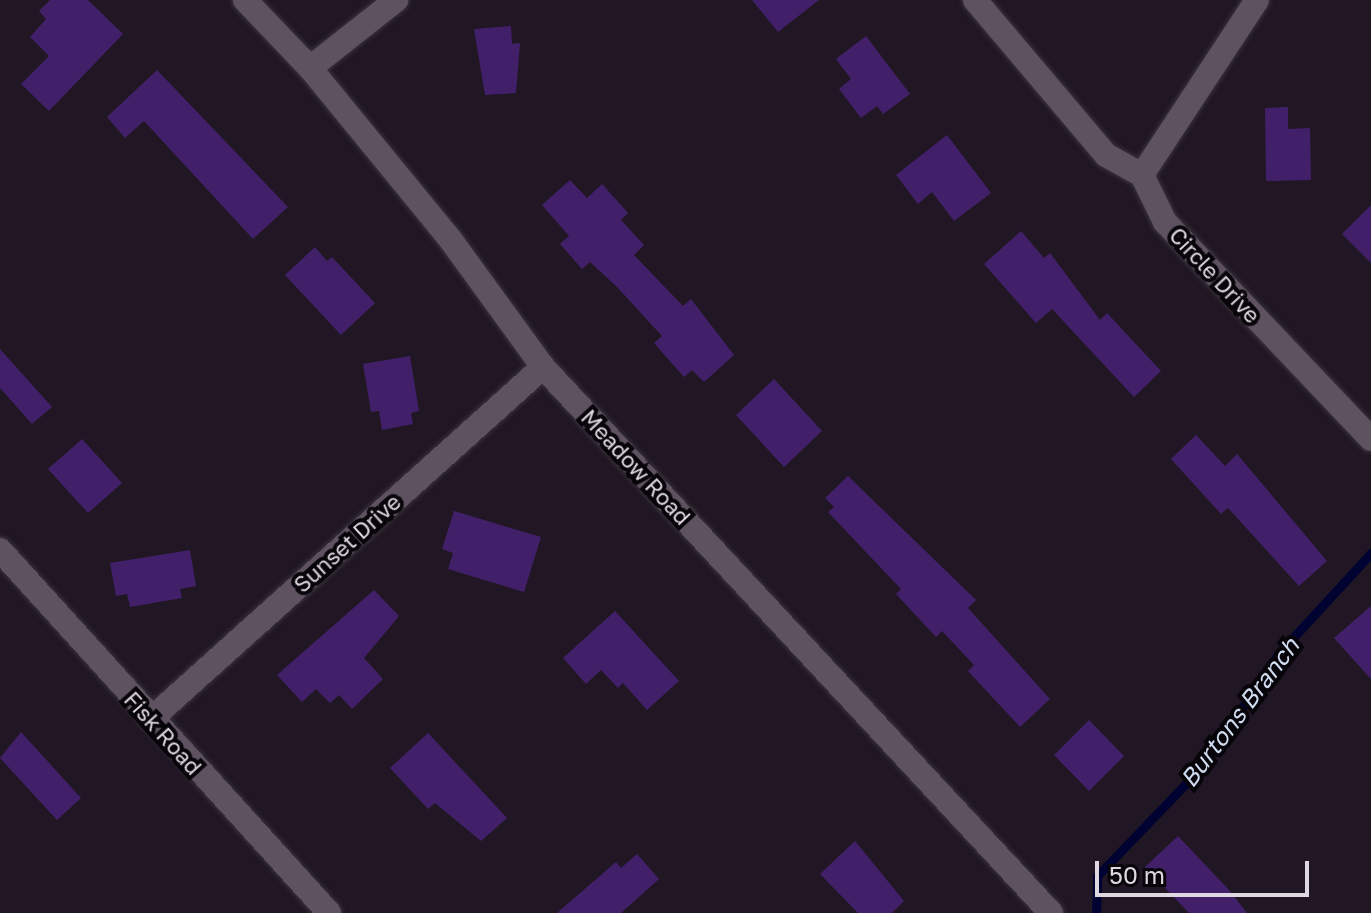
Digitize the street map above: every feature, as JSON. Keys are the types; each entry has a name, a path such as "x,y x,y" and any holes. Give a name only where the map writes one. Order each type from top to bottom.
{"street":[{"name":"Meadow Road","path":"245,0 310,68 450,239 543,367 1051,913"},
{"path":"310,68 396,0"},
{"path":"975,0 1106,155 1142,175 1257,0"},
{"name":"Circle Drive","path":"1142,175 1165,222 1371,439"},
{"name":"Sunset Drive","path":"151,719 543,367"},
{"name":"Fisk Road","path":"0,550 329,913"}],"building":[{"path":"50,0 88,0 123,34 49,111 21,84 49,56 30,37 46,19 39,11"},
{"path":"752,0 819,0 778,32"},
{"path":"511,26 512,44 520,43 516,93 485,95 474,29"},
{"path":"866,36 910,94 883,114 877,106 861,118 839,89 851,79 836,59"},
{"path":"157,70 288,207 253,239 144,121 125,138 107,117"},
{"path":"1288,107 1288,129 1310,128 1311,180 1266,181 1265,108"},
{"path":"947,135 991,193 954,221 932,192 918,204 896,175"},
{"path":"570,180 587,198 602,184 628,213 621,220 644,245 634,255 683,306 691,299 734,355 704,382 692,370 684,377 654,343 662,336 617,287 590,262 582,269 560,244 569,236 542,205"},
{"path":"1371,205 1371,263 1342,234"},
{"path":"1021,231 1044,258 1050,253 1100,320 1107,313 1161,371 1134,397 1052,309 1036,323 984,264"},
{"path":"315,247 327,261 332,257 375,303 341,335 285,275"},
{"path":"0,349 52,407 32,424 0,388"},
{"path":"410,356 419,411 411,413 413,424 382,430 379,411 371,412 363,364"},
{"path":"774,379 822,431 784,467 736,415"},
{"path":"1196,435 1225,466 1237,454 1327,561 1299,586 1228,508 1221,514 1171,459"},
{"path":"82,439 122,483 88,513 48,469"},
{"path":"848,476 976,600 968,608 1050,699 1020,727 968,671 974,665 942,631 936,637 896,594 901,589 828,512 834,507 825,498"},
{"path":"454,511 541,537 524,592 448,569 453,553 442,549"},
{"path":"190,550 196,586 180,589 182,598 130,607 127,594 116,596 110,563"},
{"path":"374,590 399,616 364,658 383,679 352,709 339,695 330,703 316,689 302,702 277,675"},
{"path":"1371,606 1371,679 1334,638"},
{"path":"615,611 679,681 647,710 623,683 618,688 601,670 586,684 563,658"},
{"path":"1089,720 1124,756 1089,791 1054,755"},
{"path":"21,732 81,798 57,820 0,758"},
{"path":"428,733 507,818 481,841 435,803 428,809 390,768"},
{"path":"1178,836 1247,913 1189,913 1145,867"},
{"path":"855,841 904,901 892,913 858,913 820,874"},
{"path":"637,854 659,879 621,913 557,913 616,862 621,868"}],"waterway":[{"name":"Burtons Branch","path":"1096,913 1097,876 1202,767 1279,653 1371,553"}]}
